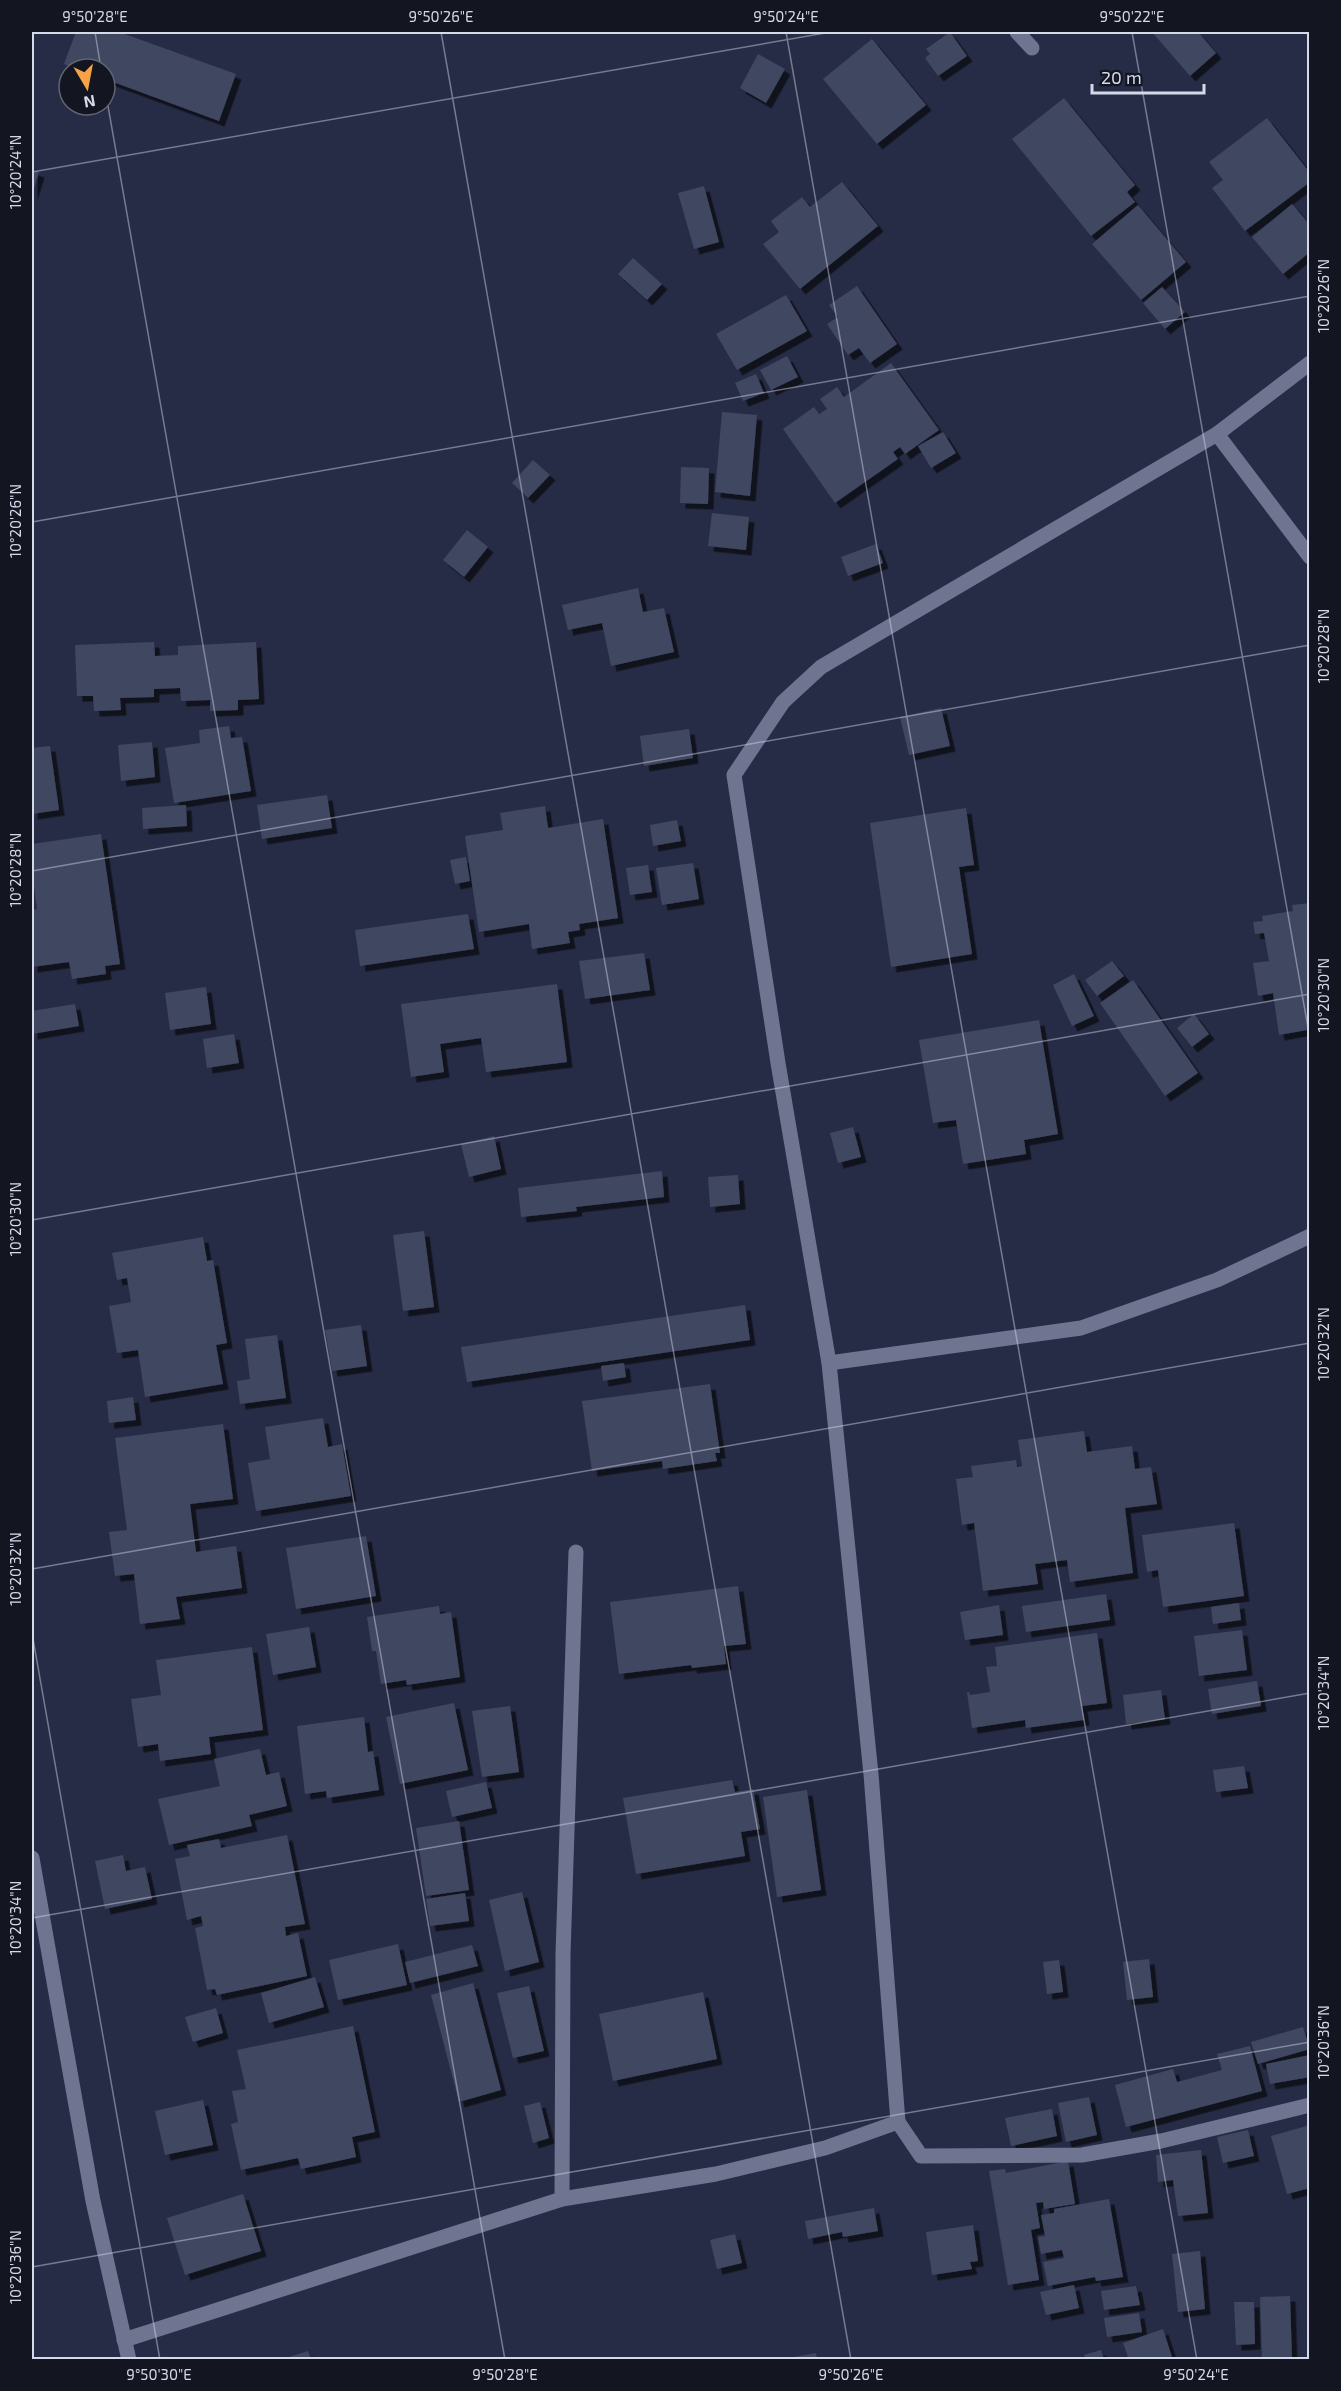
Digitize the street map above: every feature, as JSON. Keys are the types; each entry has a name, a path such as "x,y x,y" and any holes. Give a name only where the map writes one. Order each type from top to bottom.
{"street":[{"path":"1017,32 1032,48"},
{"path":"1310,363 1217,434 821,667 783,702 734,775 778,1063 829,1363 871,1774 898,2121 921,2156 1082,2155 1161,2141 1310,2105"},
{"path":"1217,434 1310,557"},
{"path":"829,1363 1081,1328 1217,1280 1310,1236"},
{"path":"562,2199 563,1954 576,1552"},
{"path":"32,1858 93,2201 129,2360"},
{"path":"124,2340 562,2199 716,2174 825,2148 898,2121"}],"building":[{"path":"76,32 119,32 236,74 219,121 117,83 117,57 67,57"},
{"path":"950,32 967,56 938,76 925,58 930,54 926,49"},
{"path":"1152,32 1198,32 1216,53 1190,76"},
{"path":"872,39 926,105 877,144 823,79"},
{"path":"758,54 785,69 766,103 740,88"},
{"path":"1064,98 1135,185 1127,192 1135,202 1091,236 1012,139"},
{"path":"1267,118 1310,173 1310,182 1245,231 1212,188 1223,180 1209,162"},
{"path":"32,170 39,172 32,195"},
{"path":"842,182 878,226 800,289 763,244 779,232 771,221 802,197 810,207"},
{"path":"704,186 719,242 694,249 678,193"},
{"path":"1292,204 1310,225 1310,252 1283,274 1252,237"},
{"path":"1138,205 1186,262 1141,300 1092,244"},
{"path":"633,258 662,284 647,300 618,274"},
{"path":"857,286 897,344 870,363 859,348 848,355 827,324 838,317 829,305"},
{"path":"1162,287 1185,312 1165,329 1143,303"},
{"path":"786,295 807,331 737,370 716,334"},
{"path":"787,356 798,377 771,390 760,370"},
{"path":"891,363 939,430 905,454 900,447 893,452 898,459 835,503 783,429 814,407 819,414 827,409 820,399 837,387 844,397"},
{"path":"756,374 764,393 743,401 735,383"},
{"path":"722,412 757,415 750,496 715,492"},
{"path":"943,432 956,453 931,468 918,446"},
{"path":"533,460 550,475 528,498 512,483"},
{"path":"681,467 709,468 708,504 680,503"},
{"path":"712,513 749,517 746,550 708,546"},
{"path":"467,530 488,547 464,577 443,560"},
{"path":"876,544 883,563 848,576 841,557"},
{"path":"638,588 643,612 664,608 674,652 611,666 602,623 568,630 562,605"},
{"path":"154,642 155,656 178,655 178,646 256,642 259,699 238,700 238,710 210,711 210,700 181,701 180,688 154,689 154,697 120,698 121,710 94,711 93,696 77,696 75,645"},
{"path":"941,708 950,746 909,755 900,717"},
{"path":"229,726 231,738 242,737 251,791 174,803 165,748 200,743 199,730"},
{"path":"689,729 693,758 644,766 640,736"},
{"path":"152,742 155,777 121,781 118,745"},
{"path":"50,746 59,810 32,814 32,748"},
{"path":"327,795 332,828 262,839 257,805"},
{"path":"186,805 187,826 143,829 142,808"},
{"path":"545,806 548,828 603,819 618,918 579,924 580,930 568,932 570,943 532,949 529,924 479,932 465,836 503,830 500,813"},
{"path":"966,808 974,865 959,867 972,954 891,967 870,823"},
{"path":"677,820 681,841 653,846 650,825"},
{"path":"101,834 120,964 105,966 106,974 72,979 69,962 32,967 32,910 37,909 32,873 32,844"},
{"path":"466,857 470,881 455,884 450,860"},
{"path":"693,863 699,899 662,905 656,868"},
{"path":"648,865 652,892 630,895 626,868"},
{"path":"1310,903 1310,1039 1308,1039 1307,1030 1279,1035 1273,993 1258,996 1253,963 1269,961 1264,933 1255,934 1253,922 1263,921 1262,916 1293,911 1292,905"},
{"path":"468,914 474,949 360,966 355,930"},
{"path":"644,953 650,990 585,999 579,961"},
{"path":"1112,961 1124,976 1097,996 1085,980"},
{"path":"1074,974 1094,1016 1072,1026 1053,985"},
{"path":"1133,980 1198,1073 1165,1096 1100,1003"},
{"path":"557,984 567,1062 486,1072 481,1038 440,1044 444,1072 411,1077 401,1004"},
{"path":"206,987 211,1024 170,1030 165,993"},
{"path":"75,1004 79,1026 32,1034 32,1011"},
{"path":"1194,1014 1209,1034 1192,1047 1177,1028"},
{"path":"1039,1020 1058,1134 1024,1140 1026,1154 963,1164 956,1120 933,1123 919,1040"},
{"path":"234,1034 239,1063 207,1068 203,1039"},
{"path":"853,1127 861,1157 838,1163 830,1133"},
{"path":"494,1136 501,1169 469,1177 461,1144"},
{"path":"662,1171 664,1197 576,1207 577,1211 521,1217 518,1188"},
{"path":"738,1175 740,1204 710,1207 708,1177"},
{"path":"424,1231 434,1307 403,1311 393,1235"},
{"path":"203,1237 207,1261 213,1260 227,1343 216,1345 223,1384 145,1397 138,1350 117,1353 109,1306 131,1302 127,1278 117,1280 112,1253"},
{"path":"745,1305 750,1340 467,1382 461,1347"},
{"path":"361,1325 367,1366 332,1371 325,1330"},
{"path":"277,1335 286,1398 240,1404 237,1381 250,1379 245,1339"},
{"path":"624,1363 626,1377 603,1381 601,1366"},
{"path":"710,1384 720,1453 715,1453 717,1461 663,1469 662,1461 592,1471 582,1401"},
{"path":"133,1397 136,1420 109,1423 107,1401"},
{"path":"323,1418 328,1447 342,1444 351,1496 256,1511 248,1463 270,1459 265,1427"},
{"path":"223,1424 233,1499 190,1504 196,1552 236,1546 242,1588 176,1597 180,1619 140,1624 134,1574 115,1576 109,1532 127,1530 115,1438"},
{"path":"1084,1431 1087,1452 1132,1446 1135,1469 1151,1467 1157,1504 1125,1508 1133,1573 1070,1582 1067,1560 1035,1564 1038,1584 983,1591 974,1523 962,1525 956,1479 973,1477 971,1466 1016,1460 1017,1467 1022,1466 1018,1440"},
{"path":"1234,1523 1244,1596 1163,1607 1158,1570 1147,1572 1142,1535"},
{"path":"366,1536 376,1596 296,1609 286,1548"},
{"path":"738,1586 746,1644 724,1646 726,1664 692,1668 691,1665 619,1674 610,1602"},
{"path":"1106,1594 1110,1620 1026,1632 1022,1606"},
{"path":"1239,1603 1241,1620 1213,1624 1211,1607"},
{"path":"999,1605 1003,1635 965,1640 960,1612"},
{"path":"439,1606 440,1614 451,1612 460,1677 407,1685 406,1680 381,1684 376,1651 372,1651 367,1617"},
{"path":"309,1627 316,1667 273,1675 266,1634"},
{"path":"1242,1630 1247,1670 1199,1676 1194,1636"},
{"path":"1097,1633 1107,1703 1082,1706 1084,1720 1026,1728 1025,1720 972,1728 967,1692 970,1695 990,1692 986,1667 997,1666 995,1647"},
{"path":"252,1647 263,1730 209,1737 211,1754 160,1761 158,1744 138,1747 131,1699 161,1695 156,1660"},
{"path":"1257,1681 1261,1706 1212,1714 1208,1689"},
{"path":"1161,1690 1165,1719 1126,1724 1123,1695"},
{"path":"454,1703 468,1770 400,1784 386,1717"},
{"path":"510,1706 519,1772 482,1777 472,1711"},
{"path":"364,1717 368,1752 373,1751 379,1790 327,1798 326,1791 305,1794 297,1726"},
{"path":"260,1749 266,1775 279,1772 287,1806 249,1815 252,1826 169,1845 158,1799 220,1786 214,1759"},
{"path":"1244,1766 1248,1788 1216,1792 1213,1770"},
{"path":"732,1780 735,1792 753,1789 760,1829 741,1832 745,1856 636,1874 623,1798"},
{"path":"486,1782 492,1808 452,1817 446,1791"},
{"path":"807,1790 821,1890 777,1897 763,1797"},
{"path":"459,1821 469,1890 426,1896 416,1828"},
{"path":"287,1835 305,1924 285,1927 286,1936 298,1933 307,1976 217,1995 215,1989 207,1990 195,1928 203,1926 201,1916 187,1920 175,1859 190,1856 187,1845 219,1839 221,1848"},
{"path":"123,1855 126,1871 145,1867 152,1899 105,1909 95,1861"},
{"path":"522,1892 539,1962 505,1971 489,1900"},
{"path":"465,1893 469,1921 430,1926 426,1899"},
{"path":"398,1944 407,1985 338,2000 329,1960"},
{"path":"472,1945 478,1966 410,1983 405,1962"},
{"path":"1149,1959 1153,1997 1127,2000 1123,1962"},
{"path":"1059,1960 1063,1992 1047,1994 1043,1962"},
{"path":"315,1977 324,2007 269,2023 261,1993"},
{"path":"473,1983 501,2090 459,2102 431,1995"},
{"path":"529,1986 544,2051 513,2058 497,1993"},
{"path":"703,1992 717,2059 613,2081 599,2014"},
{"path":"216,2008 223,2033 193,2042 185,2017"},
{"path":"353,2026 375,2132 352,2137 356,2157 301,2169 298,2158 241,2170 231,2124 238,2122 232,2091 246,2089 237,2050"},
{"path":"1303,2027 1310,2049 1258,2064 1251,2042"},
{"path":"1250,2046 1262,2091 1126,2127 1115,2085 1173,2069 1177,2082 1222,2070 1217,2054"},
{"path":"1310,2055 1310,2077 1270,2084 1266,2064"},
{"path":"1089,2097 1097,2135 1066,2142 1058,2103"},
{"path":"203,2100 213,2145 165,2155 155,2111"},
{"path":"540,2102 549,2138 533,2143 524,2106"},
{"path":"1052,2109 1057,2136 1011,2146 1005,2118"},
{"path":"1310,2125 1310,2188 1287,2194 1271,2136"},
{"path":"1248,2130 1254,2156 1223,2163 1217,2137"},
{"path":"1201,2150 1208,2213 1178,2216 1173,2180 1158,2182 1156,2155"},
{"path":"1068,2161 1075,2204 1044,2209 1043,2202 1036,2203 1040,2228 1031,2230 1039,2280 1008,2285 989,2171 1005,2169 1006,2173"},
{"path":"243,2194 261,2251 185,2275 167,2218"},
{"path":"1109,2199 1123,2277 1096,2281 1095,2277 1048,2286 1043,2262 1064,2258 1062,2250 1041,2254 1038,2237 1045,2236 1041,2215 1054,2213 1054,2209"},
{"path":"874,2208 878,2231 843,2237 842,2232 808,2239 805,2221"},
{"path":"973,2225 978,2261 970,2262 972,2269 932,2275 926,2232"},
{"path":"735,2234 742,2263 717,2269 710,2240"},
{"path":"1200,2251 1205,2309 1178,2312 1172,2254"},
{"path":"1074,2285 1079,2308 1046,2315 1040,2292"},
{"path":"1136,2286 1140,2305 1104,2310 1101,2291"},
{"path":"1290,2296 1292,2360 1262,2360 1260,2297"},
{"path":"1234,2302 1254,2302 1255,2344 1236,2345"},
{"path":"1139,2313 1142,2332 1107,2337 1104,2318"},
{"path":"1163,2329 1172,2357 1163,2360 1129,2360 1123,2343"},
{"path":"1101,2350 1104,2360 1086,2360 1084,2355"},
{"path":"308,2351 311,2360 283,2360 283,2359"},
{"path":"816,2353 817,2360 789,2360 789,2358"}]}
